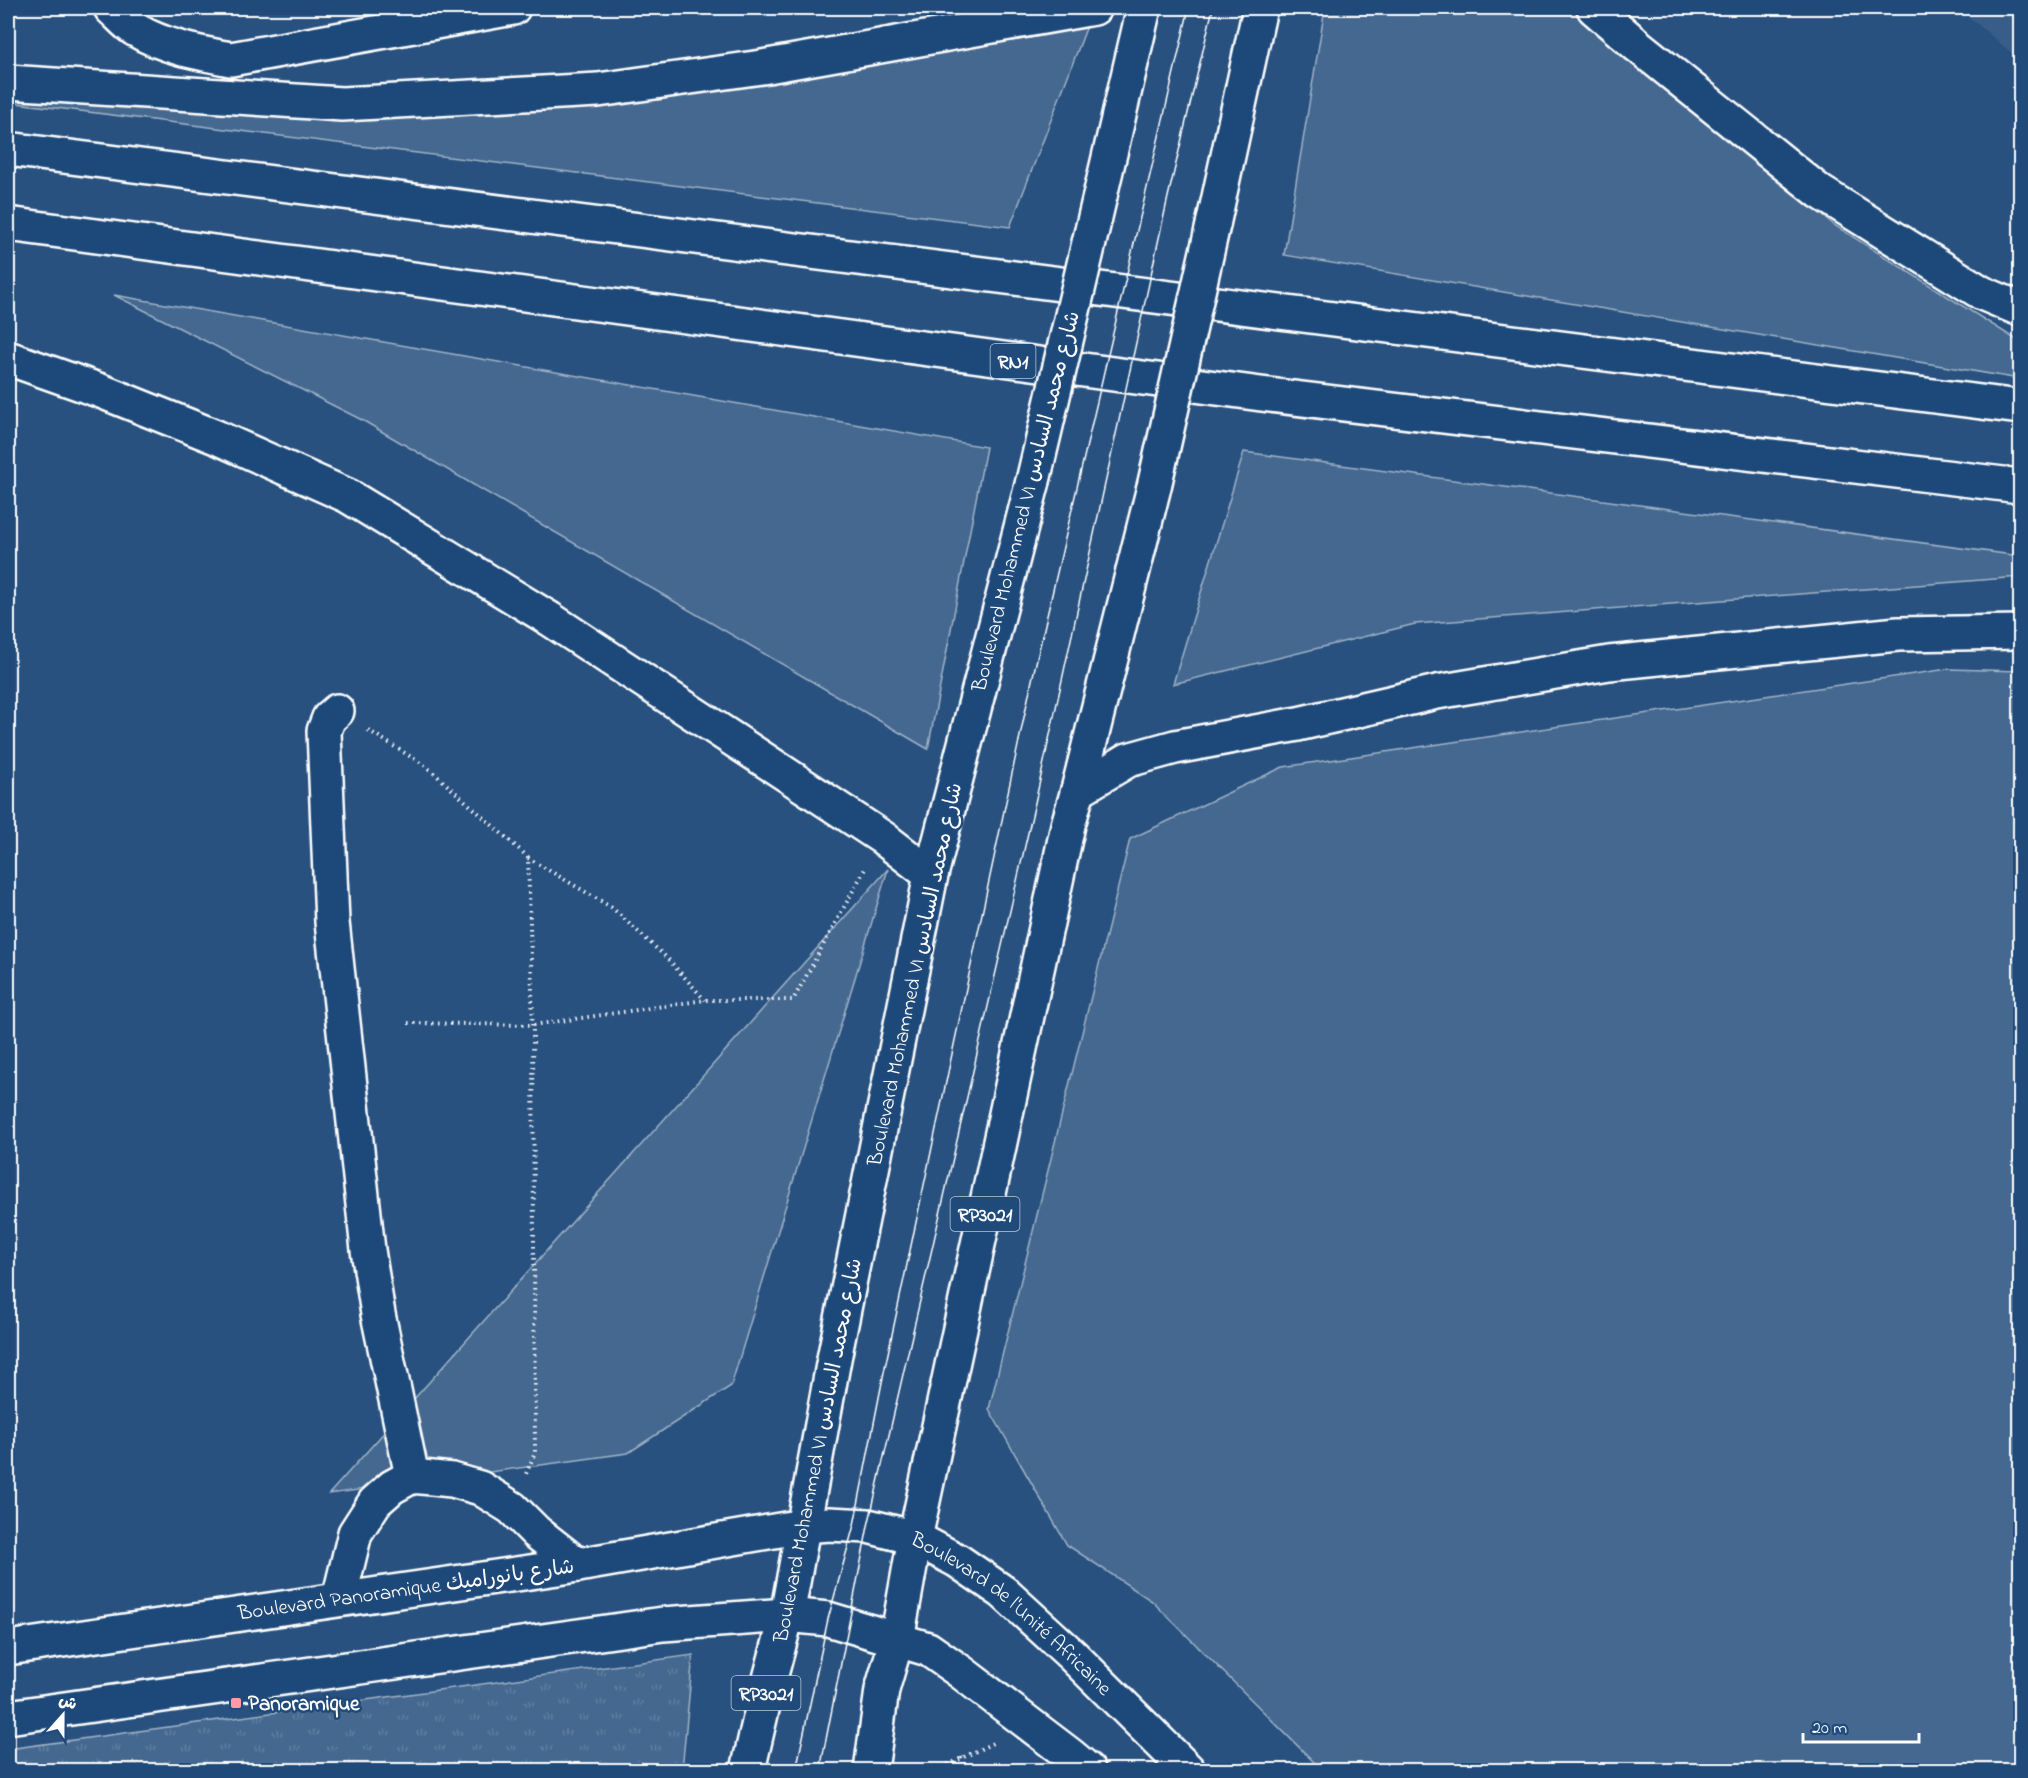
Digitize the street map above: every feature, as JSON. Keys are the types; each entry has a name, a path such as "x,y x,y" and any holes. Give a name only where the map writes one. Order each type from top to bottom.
{"main road":[{"path":"111,8 134,29 162,42 198,53 231,59 367,20 513,8"},
{"path":"8,82 342,104 598,90 762,67 1094,8"},
{"name":"Boulevard Mohammed VI شارع محمد السادس","path":"748,1770 787,1615 834,1359 931,875 1033,481 1144,8"},
{"path":"1078,790 1154,487 1260,8"},
{"path":"1594,8 1820,192 1982,293 2020,309"},
{"path":"8,149 2020,407"},
{"name":"RN1","path":"8,224 1192,385 2020,486"},
{"path":"8,358 100,390 216,437 348,496 550,619 883,838 931,875"},
{"path":"1078,790 1128,760 1175,747 1298,724 1437,692 1609,663 1898,634 2020,632"},
{"path":"337,711 329,718 324,731 332,922 368,1250 378,1314 412,1476"},
{"name":"RP3021","path":"871,1770 882,1690 897,1639 915,1538 1068,825 1078,790"},
{"path":"339,1599 355,1533 375,1502 392,1487 412,1476 452,1480 480,1488 512,1508 536,1532 578,1565"},
{"name":"Boulevard de l'Unité Africaine","path":"803,1526 829,1524 868,1526 915,1538 958,1561 1003,1592 1121,1702 1188,1770"},
{"name":"Boulevard Panoramique شارع بانوراميك","path":"8,1648 578,1565 803,1526"},
{"path":"8,1717 663,1624 787,1615 828,1619 928,1649 1088,1770"}],"path":[{"path":"337,711 427,767 528,857 610,907 668,959 705,1000"},
{"path":"408,1023 533,1025 705,1000 793,1000 883,838"},
{"path":"512,1508 535,1453 533,1025 528,857"},
{"path":"937,1770 986,1747 1027,1722"},
{"path":"961,1757 965,1770"}],"shaded area":[{"path":"1958,8 2020,8 2020,60"}],"green space":[{"path":"1325,8 1574,8 1834,225 2020,342 2020,379 1284,255"},
{"path":"1087,26 1010,227 8,102 8,98 628,98"},
{"path":"114,295 986,447 928,749 362,420"},
{"path":"1244,452 2020,556 2020,577 1415,624 1173,684"},
{"path":"1948,669 2020,671 2020,1770 1322,1770 1152,1601 1067,1545 989,1409 1130,839 1283,767"},
{"path":"888,869 731,1386 628,1453 329,1494"},
{"path":"693,1655 682,1770 8,1770 8,1749"}],"tram line":[{"path":"796,1770 828,1619 854,1525 884,1372 1032,680 1189,8"},
{"path":"820,1770 868,1526 1037,794 1168,197 1213,8"}],"place":[{"name":"Panoramique","path":"236,1703"}]}
